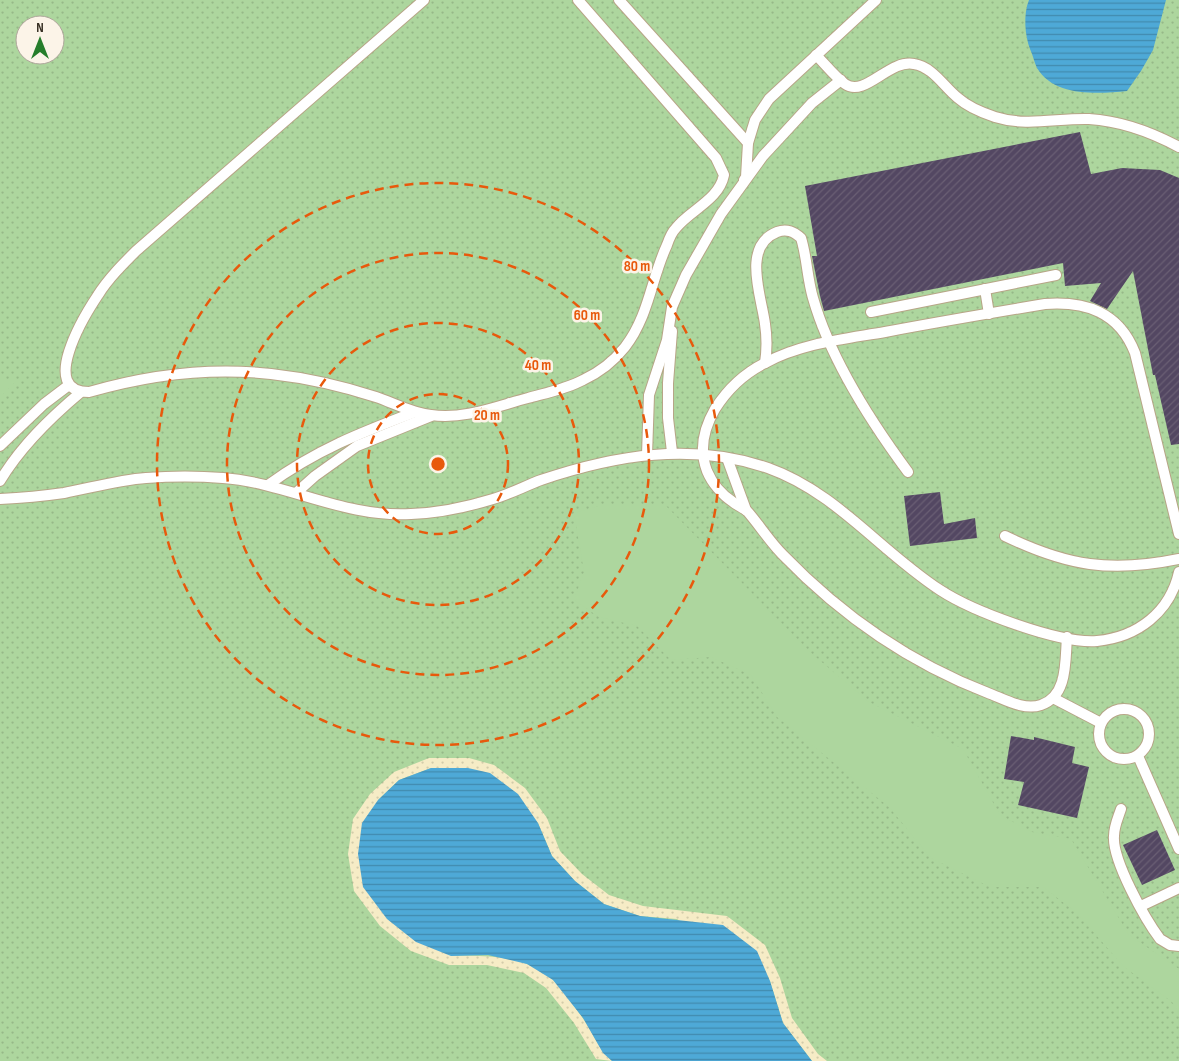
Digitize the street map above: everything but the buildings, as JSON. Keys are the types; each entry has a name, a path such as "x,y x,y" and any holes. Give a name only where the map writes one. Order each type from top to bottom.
{"lane":[{"path":"81,392 69,385 65,378 65,368 72,345 84,319 116,272 136,251 424,0"},
{"path":"0,481 29,441 53,415 81,392 174,374 240,372 295,377 340,386 431,416 466,415 557,390 582,381 605,366 624,349 639,327 649,303 659,264 676,228 716,192 722,181 722,169 716,158 578,0"},
{"path":"619,0 748,143"},
{"path":"647,454 649,395 667,340 672,307 703,244 746,177 748,143 755,120 768,99 876,0"},
{"path":"816,55 846,85 860,87 892,67 914,64 934,74 958,99 995,117 1035,123 1089,119 1123,124 1155,134 1179,147"},
{"path":"741,185 787,129 841,80"},
{"path":"765,363 767,337 756,266 758,253 772,233 782,230 793,231 801,238 812,296 860,402 908,472"},
{"path":"872,312 1056,275"},
{"path":"985,290 989,314"},
{"path":"746,510 730,500 716,487 707,471 702,453 705,431 714,410 728,392 745,376 765,363 808,346 1061,303 1078,305 1108,317 1120,326 1129,338 1136,352 1179,534"},
{"path":"672,307 673,348 668,383 668,418 672,452"},
{"path":"0,446 44,404 69,385"},
{"path":"268,485 329,446 415,412"},
{"path":"296,493 315,476 357,446 431,416"},
{"path":"0,499 64,493 144,478 186,476 227,478 268,485 325,504 367,513 410,514 452,510 494,499 540,481 587,466 647,454 672,452 702,453 768,469 807,486 842,510 907,568 943,592 999,618 1024,627 1093,642 1120,638 1144,626 1163,608 1176,584 1179,572"},
{"path":"727,458 746,510 781,554 821,593 865,628 912,658 962,683 1028,707 1041,705 1053,698 1062,686 1067,637"},
{"path":"1004,536 1038,552 1082,563 1110,567 1146,566 1179,559"},
{"path":"1053,698 1101,723"},
{"path":"1123,708 1133,710 1147,722 1149,740 1138,756 1129,759 1111,756 1099,742 1098,732 1101,723 1114,710 1123,708"},
{"path":"1138,756 1179,849"},
{"path":"1121,809 1116,822 1115,851 1141,906 1160,939 1170,945 1179,946"},
{"path":"1169,826 1179,822"},
{"path":"1141,906 1179,888"}],"green space":[{"path":"0,0 1179,0 1179,1061 0,1061"},
{"path":"0,381 16,381 0,397"},
{"path":"598,506 666,506 811,653 869,702 963,749 1000,815 1032,832 1071,839 1129,935 1179,969 1179,1013 1172,1002 1123,966 1077,913 1043,887 990,887 931,858 889,807 777,717 751,675 711,657 671,660 637,626 599,617 574,600 584,572 574,513"}],"sand":[{"path":"429,758 469,758 494,765 525,788 547,818 560,851 582,874 609,895 643,906 727,916 765,945 780,978 792,1018 818,1054 827,1061 812,1061 783,1023 770,981 677,919 640,916 604,904 575,881 552,856 538,823 431,768 399,780 378,800 451,956 505,958 518,961 542,972 553,980 565,993 603,1051 612,1061 596,1059 574,1023 546,988 524,973 487,965 449,965 411,951 380,926 354,891 348,854 353,819 370,794 394,772"}],"water":[{"path":"1029,0 1166,0 1153,50 1127,91 1090,93 1065,89 1054,84 1037,68 1028,44 1026,31 1025,18"},
{"path":"431,768 468,768 490,773 518,794 538,823 552,856 575,881 604,904 640,916 723,925 757,951 770,981 783,1023 812,1061 612,1061 603,1053 583,1018 553,980 527,964 488,955 451,956 416,942 387,919 363,887 358,854 362,823 378,800 399,780"}]}
